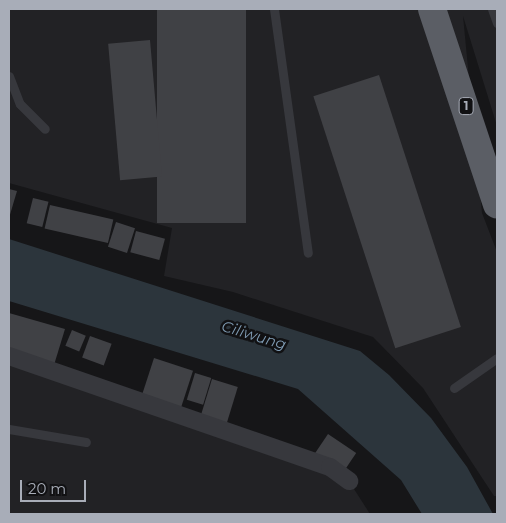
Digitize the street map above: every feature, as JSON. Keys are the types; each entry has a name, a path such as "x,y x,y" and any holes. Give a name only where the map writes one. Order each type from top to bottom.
{"highway":[{"name":"1","path":"437,10 497,204"}],"street":[{"path":"9,356 330,468 349,481"}],"lane":[{"path":"274,9 308,253"},
{"path":"492,9 497,23"},
{"path":"9,76 20,104 45,129"},
{"path":"454,388 497,358"},
{"path":"9,429 86,442"}],"shaded area":[{"path":"9,9 497,9 497,126 463,16 482,213 497,252 497,496 494,496 423,388 373,337 233,292 164,276 172,228 9,183"},
{"path":"9,359 294,458 354,489 370,514 9,514"}],"water":[{"name":"Ciliwung","path":"9,239 360,351 389,375 431,418 467,467 493,514 422,514 401,480 298,389 9,301"}],"building":[{"path":"157,9 246,9 246,223 157,223"},
{"path":"150,40 162,176 120,180 108,44"},
{"path":"379,75 461,327 395,348 313,96"},
{"path":"9,189 17,191 9,218"},
{"path":"33,198 49,202 42,227 27,223"},
{"path":"50,205 113,220 108,243 45,228"},
{"path":"116,222 135,228 127,253 108,247"},
{"path":"136,231 165,239 159,260 130,252"},
{"path":"9,313 65,329 54,365 9,351"},
{"path":"72,330 86,336 79,352 65,346"},
{"path":"90,336 112,344 104,365 82,358"},
{"path":"154,358 193,371 180,410 141,397"},
{"path":"195,373 211,378 203,405 187,400"},
{"path":"212,379 238,387 226,425 200,417"},
{"path":"328,434 356,453 342,474 314,455"}]}
